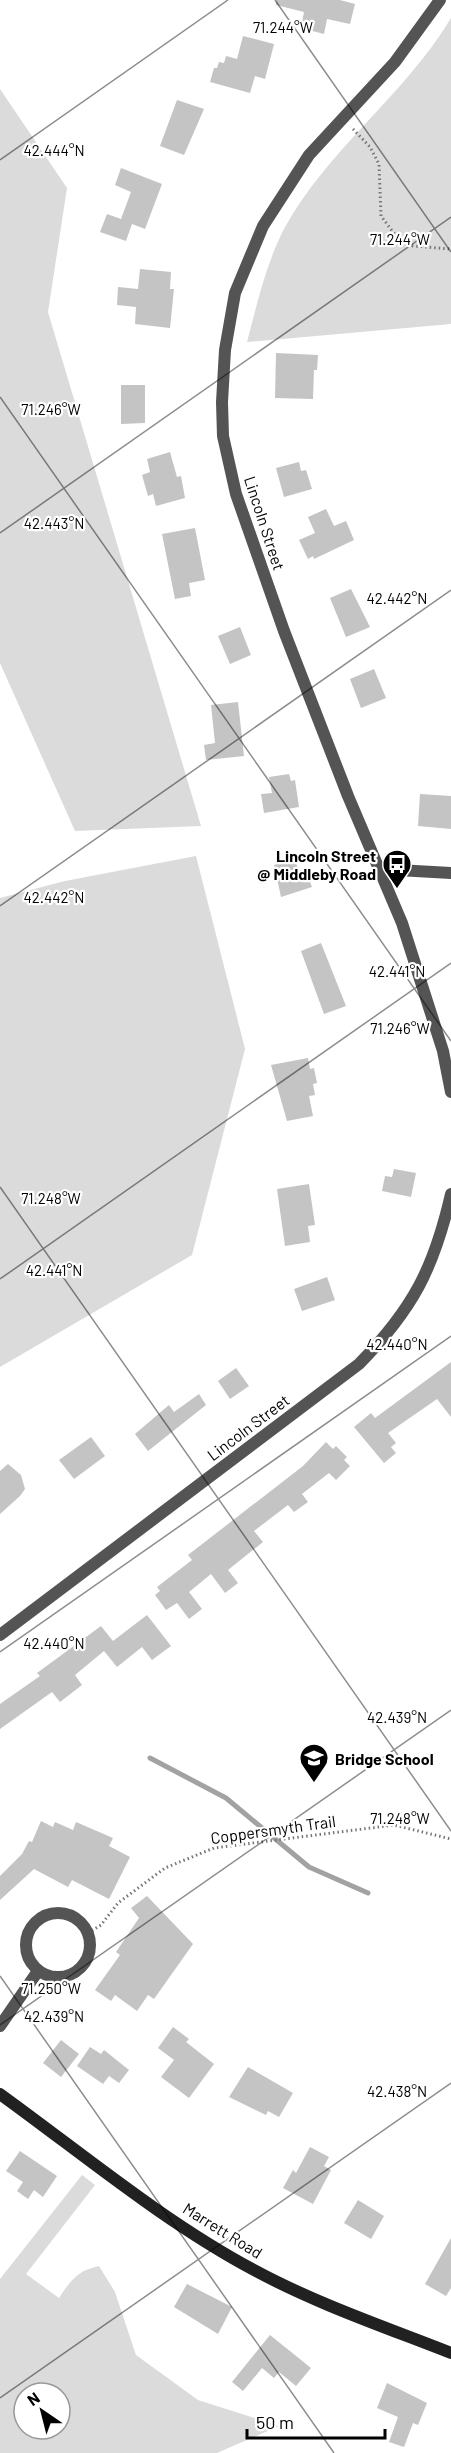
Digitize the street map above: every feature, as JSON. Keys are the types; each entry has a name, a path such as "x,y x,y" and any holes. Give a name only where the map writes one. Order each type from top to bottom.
{"main road":[{"name":"Marrett Road","path":"0,2094 185,2227 253,2270 362,2318 451,2353"}],"street":[{"name":"Lincoln Street","path":"440,0 395,62 309,155 263,226 235,293 225,350 223,436 236,494 284,631 348,796 402,923 442,1051 451,1092"},
{"path":"380,869 451,873"},
{"name":"Lincoln Street","path":"0,1635 359,1364 386,1336 419,1291 443,1230 451,1194"},
{"path":"53,1913 64,1913 82,1924 88,1933 89,1954 77,1971 57,1978 38,1971 26,1953 25,1942 34,1923 53,1913"},
{"path":"0,2026 38,1971"}],"path":[{"path":"341,118 370,147 379,164 381,216 396,236 413,246 451,249"},
{"name":"Coppersmyth Trail","path":"88,1933 101,1925 118,1903 165,1868 214,1848 394,1825 451,1839"}],"shaded area":[{"path":"451,18 451,324 247,342 272,256 284,229 302,200 344,148 412,72"},
{"path":"0,89 67,188 48,312 201,826 75,831 0,663"},
{"path":"196,856 245,1049 192,1255 0,1367 0,898 65,881"},
{"path":"82,2175 95,2185 26,2274 59,2298 75,2277 85,2270 99,2266 115,2292 136,2355 198,2400 279,2426 217,2453 0,2453 0,2279"}],"building":[{"path":"276,0 340,0 355,4 350,24 327,19 324,34 301,28 304,12 276,5"},
{"path":"243,36 274,44 265,79 255,76 250,93 210,82 214,68 217,68 219,62 224,63 226,56 237,59"},
{"path":"177,100 204,109 184,155 160,146"},
{"path":"121,168 162,184 145,229 132,224 126,241 100,232 107,214 121,219 131,192 115,185"},
{"path":"140,269 171,272 170,289 174,289 170,328 135,324 136,307 117,305 118,287 138,289"},
{"path":"276,353 318,355 317,370 314,370 313,399 275,398"},
{"path":"121,385 145,385 145,423 121,424"},
{"path":"170,452 177,477 181,476 185,498 156,506 153,494 148,496 142,475 150,472 147,459"},
{"path":"299,462 301,471 306,470 312,489 284,497 276,468"},
{"path":"326,509 334,526 346,521 354,540 314,559 313,556 308,559 299,540 315,533 308,517"},
{"path":"195,528 205,580 189,583 191,596 175,599 162,534"},
{"path":"351,589 370,627 346,637 330,598"},
{"path":"240,627 251,655 230,664 218,636"},
{"path":"374,669 386,698 361,708 350,679"},
{"path":"238,702 244,756 206,760 204,745 215,743 211,705"},
{"path":"289,774 291,781 295,780 299,807 264,813 261,794 272,793 269,777"},
{"path":"420,794 451,796 451,829 418,826"},
{"path":"294,858 299,871 305,869 312,887 281,897 274,865"},
{"path":"321,943 346,1006 324,1014 301,951"},
{"path":"308,1058 310,1069 314,1068 317,1083 313,1084 315,1095 309,1096 313,1116 287,1121 271,1065"},
{"path":"394,1169 416,1173 411,1197 382,1191 385,1176 392,1177"},
{"path":"309,1184 315,1225 308,1226 310,1242 285,1246 277,1189"},
{"path":"327,1277 335,1300 302,1311 294,1289"},
{"path":"451,1362 451,1417 437,1399 388,1433 396,1443 391,1447 396,1453 384,1463 354,1427 371,1413 375,1418"},
{"path":"236,1368 249,1386 230,1399 218,1381"},
{"path":"199,1394 206,1405 148,1451 135,1434 169,1405 174,1412"},
{"path":"91,1437 105,1456 74,1479 59,1460"},
{"path":"326,1442 333,1449 336,1446 347,1457 344,1460 350,1466 336,1480 329,1473 302,1494 308,1502 294,1512 288,1505 254,1531 263,1542 228,1570 238,1583 225,1593 211,1574 189,1592 202,1609 189,1619 177,1603 166,1610 155,1595 160,1591 157,1587 192,1560 188,1555 303,1466"},
{"path":"8,1464 21,1475 25,1489 0,1514 0,1471"},
{"path":"147,1615 171,1646 152,1660 142,1647 117,1667 104,1651 75,1675 82,1685 60,1702 52,1692 0,1729 0,1704 40,1676 37,1673 101,1626 113,1641"},
{"path":"41,1821 53,1827 55,1822 73,1830 76,1822 113,1838 109,1846 130,1857 109,1899 72,1880 68,1887 34,1869 0,1900 0,1876 22,1854 29,1841 32,1842"},
{"path":"147,1896 193,1944 154,1999 148,1995 137,2011 115,1995 111,2001 95,1990 120,1955 116,1952 139,1918 131,1908"},
{"path":"173,2027 189,2039 186,2042 214,2064 189,2098 161,2077 174,2060 158,2048"},
{"path":"61,2040 79,2054 61,2077 43,2063"},
{"path":"90,2047 101,2054 104,2050 129,2070 119,2083 109,2076 103,2084 77,2066"},
{"path":"248,2067 293,2093 279,2117 268,2111 266,2115 229,2097"},
{"path":"310,2147 329,2157 324,2166 331,2170 313,2204 283,2188 293,2170 296,2173"},
{"path":"20,2151 57,2176 43,2197 34,2190 28,2199 17,2191 23,2182 6,2171"},
{"path":"358,2200 384,2216 371,2239 344,2223"},
{"path":"451,2238 451,2288 446,2296 425,2284"},
{"path":"187,2284 232,2307 218,2334 174,2307"},
{"path":"270,2335 311,2368 296,2386 279,2372 274,2378 262,2368 243,2391 232,2382"},
{"path":"387,2383 427,2403 418,2425 413,2423 404,2447 389,2442 398,2417 377,2408"}],"waterway":[{"path":"150,1758 226,1798 309,1867 368,1893"}],"place":[{"name":"Lincoln Street @ Middleby Road","path":"397,890"},
{"name":"Bridge School","path":"314,1784"}]}
